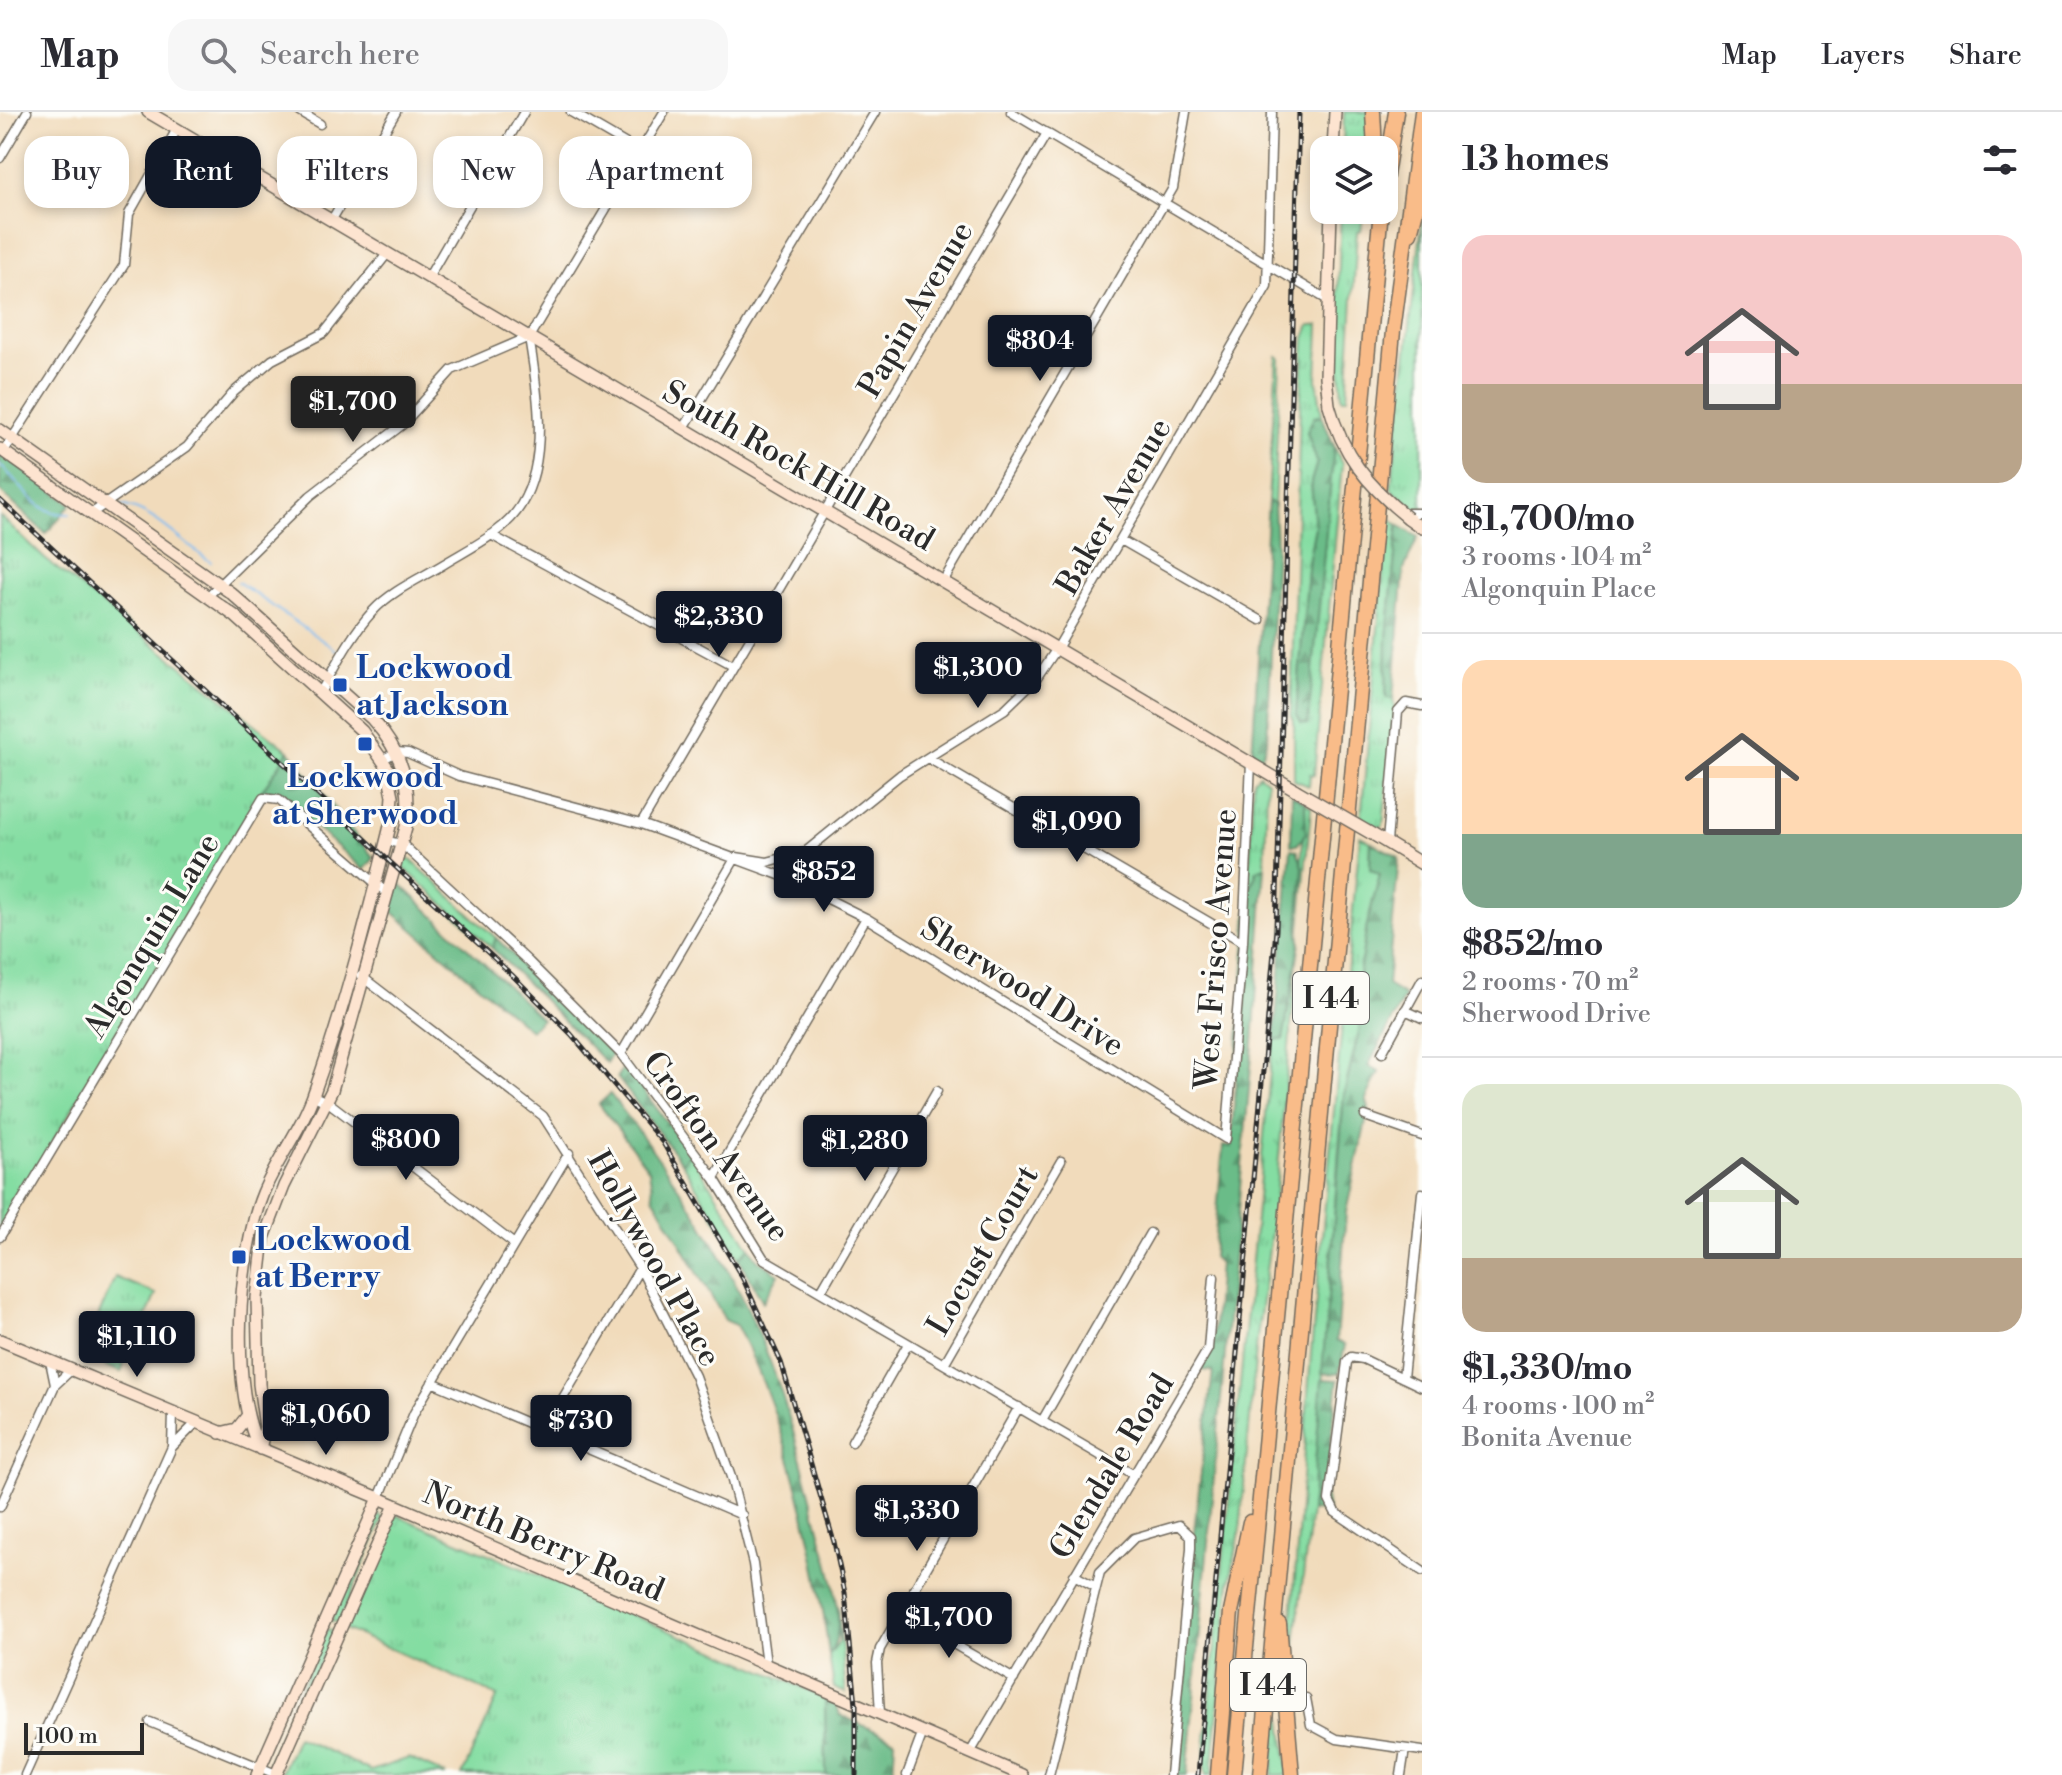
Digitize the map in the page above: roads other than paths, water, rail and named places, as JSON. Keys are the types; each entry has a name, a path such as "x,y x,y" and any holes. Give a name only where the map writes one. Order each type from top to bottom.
{"highway":[{"path":"1373,112 1374,136"},
{"path":"1392,136 1396,112"},
{"name":"I 44","path":"1260,1775 1400,259 1422,112"},
{"path":"1400,259 1415,220 1422,186"},
{"name":"I 44","path":"1234,1775 1378,224"},
{"path":"1218,1775 1231,1612 1262,1475"},
{"path":"1276,1595 1292,1775"}],"main road":[{"name":"South Rock Hill Road","path":"148,112 1422,864"},
{"path":"1334,136 1335,112"},
{"path":"1331,224 1326,377 1335,429 1362,477 1422,528"},
{"path":"0,430 218,583 328,679 372,719 397,752 409,793 402,844 328,1102 274,1207 259,1273 258,1351 265,1427 260,1449"},
{"path":"2,450 209,595 320,693 362,731 383,759 393,796 387,841 313,1096 263,1193 248,1238 243,1271 243,1350 248,1415 260,1449"},
{"path":"243,1271 259,1273"},
{"name":"North Berry Road","path":"0,1340 379,1498 1022,1775"},
{"path":"243,1350 258,1351"},
{"path":"220,1433 237,1429 248,1415"},
{"path":"259,1772 379,1498"},
{"path":"276,1774 395,1505"},
{"path":"326,1624 340,1630"}],"street":[{"path":"0,158 27,112"},
{"path":"300,112 320,124"},
{"path":"331,221 396,112"},
{"path":"428,278 524,112"},
{"path":"571,112 612,136"},
{"path":"650,136 664,112"},
{"path":"684,428 875,112"},
{"path":"1011,112 1328,300"},
{"path":"944,580 1173,188 1186,112"},
{"name":"Baker Avenue","path":"798,856 878,792 1005,709 1037,678 1058,647 1267,286 1272,112"},
{"path":"2,450 124,265 129,214 177,129"},
{"name":"Papin Avenue","path":"641,824 1047,133"},
{"path":"209,595 310,496 402,425 452,370 529,337 606,208"},
{"path":"92,513 187,447 234,392 272,360 324,333 387,254"},
{"path":"320,693 375,609 491,535 521,506 533,473 538,435 529,337"},
{"path":"1404,515 1422,513"},
{"path":"491,535 733,666"},
{"path":"1121,540 1260,620"},
{"path":"1383,840 1396,718 1402,706 1411,703 1422,706"},
{"path":"383,759 397,752"},
{"name":"Sherwood Drive","path":"397,752 416,756 459,776 641,824 736,857 807,888 866,918 1226,1139"},
{"path":"928,758 1243,942"},
{"name":"West Frisco Avenue","path":"1226,1139 1243,942 1251,761"},
{"name":"Algonquin Lane","path":"0,1237 263,798 279,800 388,894"},
{"path":"387,841 402,844"},
{"name":"Crofton Avenue","path":"402,844 529,962 621,1054 714,1178 764,1259 1134,1475"},
{"path":"621,1054 736,857 767,862 798,856 807,888"},
{"path":"714,1178 866,918"},
{"name":"Hollywood Place","path":"351,969 534,1106 553,1126 640,1268 712,1419 742,1515 762,1617 766,1664"},
{"path":"1382,1053 1422,980"},
{"path":"1405,1010 1422,1018"},
{"path":"821,1291 937,1091"},
{"path":"313,1096 328,1102 513,1243"},
{"path":"1365,1116 1422,1136"},
{"path":"379,1498 409,1424 432,1382 569,1153"},
{"name":"Locust Court","path":"944,1364 1061,1161"},
{"path":"1403,1378 1422,1193"},
{"path":"1042,1421 1150,1233"},
{"path":"544,1430 640,1268"},
{"name":"Glendale Road","path":"970,1753 1208,1349 1214,1277"},
{"path":"852,1442 908,1344"},
{"path":"1422,1387 1363,1359 1351,1357 1344,1368 1329,1500 1335,1512 1422,1571"},
{"path":"50,1361 55,1385"},
{"path":"0,1507 55,1385 71,1370"},
{"path":"432,1382 742,1515"},
{"path":"880,1714 878,1657 900,1613 1019,1407"},
{"path":"172,1447 173,1413"},
{"path":"25,1775 172,1447 196,1423"},
{"path":"1049,1775 1094,1586 1100,1572 1134,1538 1179,1525 1191,1536 1170,1775"},
{"path":"1074,1575 1094,1586"},
{"path":"900,1613 1014,1679"},
{"path":"1306,1698 1307,1713 1317,1731 1337,1739 1422,1751"},
{"path":"150,1722 259,1772 276,1774"},
{"path":"907,1775 923,1732"},
{"path":"1401,1775 1405,1749"}],"waterway":[{"path":"0,465 38,504 47,510 70,514"},
{"path":"118,505 155,519 211,562"},
{"path":"238,582 336,650"}],"railway":[{"path":"1198,1775 1276,930 1299,112"},
{"path":"0,500 512,975 571,1034 663,1143 743,1279 781,1362 834,1542 845,1593 856,1704 856,1775"}],"place":[{"name":"Lockwood at Jackson","path":"340,685"},
{"name":"Lockwood at Sherwood","path":"365,744"},
{"name":"Lockwood at Berry","path":"239,1257"}]}
